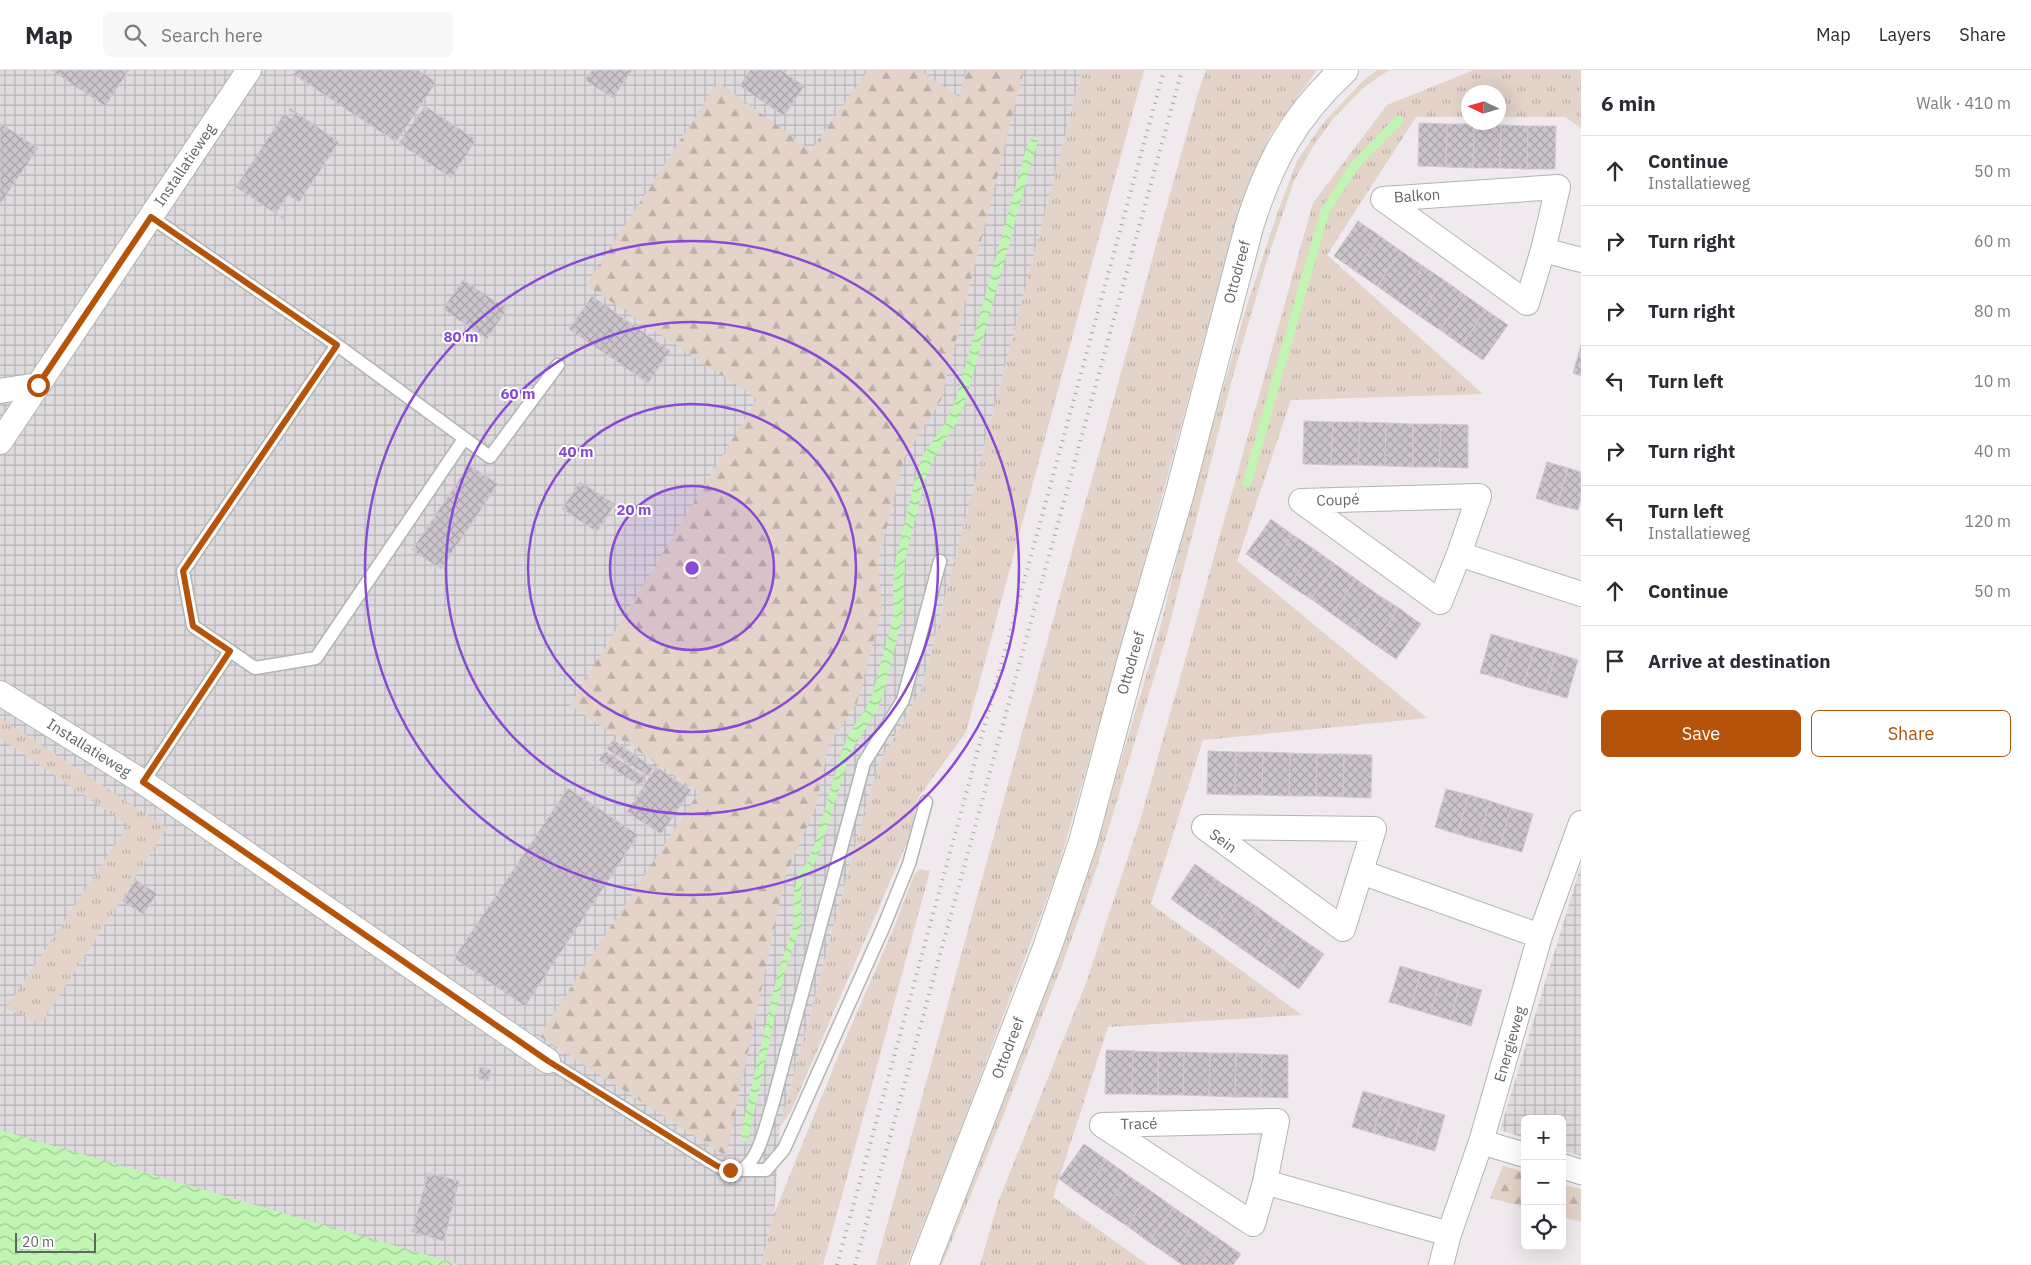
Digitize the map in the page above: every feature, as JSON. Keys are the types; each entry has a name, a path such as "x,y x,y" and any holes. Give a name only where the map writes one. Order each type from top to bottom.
{"street":[{"name":"Installatieweg","path":"0,442 249,70"},
{"name":"Ottodreef","path":"924,1265 1047,948 1083,842 1130,666 1180,496 1261,188 1278,153 1301,116 1324,89 1344,70"},
{"name":"Balkon","path":"1558,187 1543,250 1527,303 1383,199 1558,187"},
{"path":"1543,250 1581,260"},
{"path":"0,391 38,385"},
{"name":"Coupé","path":"1478,496 1459,554 1440,602 1301,501 1478,496"},
{"path":"1459,554 1581,594"},
{"name":"Installatieweg","path":"0,693 143,782 548,1061"},
{"name":"Energieweg","path":"1440,1265 1481,1142 1540,936 1581,823"},
{"name":"Sein","path":"1204,827 1374,829 1361,872 1343,929 1204,827"},
{"path":"1361,872 1540,936"},
{"name":"Tracé","path":"1277,1121 1265,1182 1253,1224 1102,1125 1277,1121"},
{"path":"1481,1142 1521,1154"},
{"path":"1566,1167 1581,1172"},
{"path":"1265,1182 1449,1234"}],"lane":[{"path":"151,217 337,345 490,457 558,365"},
{"path":"337,345 183,571 193,626 255,668 316,658 464,439"},
{"path":"740,1170 755,1158 758,1149 772,1106 864,763 903,700 940,561"},
{"path":"143,782 230,651"},
{"path":"548,1061 717,1166 730,1170 766,1170 784,1148 883,928 908,864 926,802"}],"shaded area":[{"path":"0,70 1082,70 921,690 880,762 871,787 780,1127 774,1214 761,1265 0,1265"},
{"path":"1581,865 1581,1156 1566,1151 1566,1115 1521,1115 1521,1137 1500,1130"}],"green space":[{"path":"868,70 920,70 959,97 966,70 1024,70 941,400 904,458 878,562 882,608 857,703 829,744 816,806 785,877 726,1156 539,1036 699,792 570,705 757,399 586,285 718,82 811,150"},
{"path":"1082,70 1144,70 966,732 918,798 909,838 790,1113 780,1127 871,787 880,762 921,690"},
{"path":"1206,70 1317,70 1270,135 1237,217 1135,597 1058,869 959,1134 907,1265 876,1265 1197,96"},
{"path":"1378,70 1389,70 1363,88 1333,119 1312,148 1294,181 1267,260 1232,379 1167,634 1097,867 1064,960 942,1265 933,1265 1091,862 1159,632 1193,494 1246,308 1277,214 1297,161 1323,123 1366,78"},
{"path":"1474,70 1581,70 1581,128 1565,117 1506,117 1506,85 1461,85 1461,117 1416,117 1327,255 1483,394 1291,400 1237,561 1427,718 1203,740 1151,904 1302,1015 1108,1027 1053,1197 1148,1265 980,1265 998,1202 1085,986 1140,821 1313,203 1387,105"},
{"path":"0,718 167,828 41,1024 6,1008 128,825 0,738"},
{"path":"919,869 930,871 823,1265 761,1265 774,1214 842,1047 895,925 914,875"},
{"path":"1503,1166 1521,1171 1521,1206 1490,1198"},
{"path":"1566,1185 1581,1189 1581,1222 1566,1218"}],"water":[{"path":"1037,135 1037,143 965,403 957,422 933,459 925,479 905,560 903,615 883,696 876,712 850,753 820,851 813,866 803,880 801,926 785,971 748,1140 744,1143 741,1132 778,971 793,927 794,893 798,874 807,862 814,846 848,735 866,708 873,693 893,617 893,581 896,559 915,479 923,455 948,418 957,396 1028,142"},
{"path":"0,1130 461,1265 0,1265"}],"building":[{"path":"51,70 129,70 105,106"},
{"path":"296,70 418,70 436,82 396,142 293,74"},
{"path":"592,70 632,70 613,98 585,80"},
{"path":"750,70 781,70 804,86 784,116 740,86"},
{"path":"425,106 476,140 451,178 399,143"},
{"path":"290,108 339,142 299,202 288,195 276,213 286,218 285,220 236,187 284,114 291,119 295,114 289,110"},
{"path":"0,123 38,148 0,204"},
{"path":"1419,123 1447,124 1446,167 1418,166"},
{"path":"1447,124 1461,124 1461,130 1474,130 1473,168 1446,167"},
{"path":"1506,125 1528,126 1527,169 1500,168 1501,130 1506,130"},
{"path":"1528,126 1556,126 1555,169 1527,169"},
{"path":"1474,130 1501,130 1500,168 1473,168"},
{"path":"1358,221 1380,236 1355,271 1334,256"},
{"path":"1380,236 1401,251 1377,286 1355,271"},
{"path":"1401,251 1423,266 1398,301 1377,286"},
{"path":"1423,266 1444,280 1419,316 1398,301"},
{"path":"463,280 507,309 487,339 443,309"},
{"path":"1444,280 1465,295 1440,330 1419,316"},
{"path":"1465,295 1486,310 1461,345 1440,330"},
{"path":"592,296 670,351 648,383 569,329"},
{"path":"1486,310 1508,325 1483,360 1461,345"},
{"path":"1581,345 1581,376 1573,373"},
{"path":"1304,421 1333,422 1331,465 1303,464"},
{"path":"1333,422 1360,422 1358,465 1331,465"},
{"path":"1360,422 1386,423 1385,466 1358,465"},
{"path":"1386,423 1413,424 1413,467 1385,466"},
{"path":"1413,424 1441,424 1439,467 1413,467"},
{"path":"1441,424 1468,425 1468,468 1439,467"},
{"path":"1547,462 1568,468 1557,505 1536,498"},
{"path":"469,465 498,484 441,569 412,550"},
{"path":"1568,468 1581,472 1581,498 1578,510 1557,505"},
{"path":"580,482 615,504 597,532 562,509"},
{"path":"1271,519 1293,535 1268,570 1246,554"},
{"path":"1293,535 1314,549 1289,585 1268,570"},
{"path":"1314,549 1335,564 1311,599 1289,585"},
{"path":"1335,564 1356,579 1332,614 1311,599"},
{"path":"1356,579 1377,594 1353,629 1332,614"},
{"path":"1377,594 1399,608 1374,644 1353,629"},
{"path":"1399,608 1421,624 1396,659 1374,644"},
{"path":"1491,634 1514,641 1502,679 1480,673"},
{"path":"1514,641 1535,647 1523,686 1502,679"},
{"path":"1535,647 1556,653 1545,692 1523,686"},
{"path":"1556,653 1578,660 1567,698 1545,692"},
{"path":"613,740 653,768 648,776 607,749"},
{"path":"605,751 646,778 640,786 599,760"},
{"path":"1208,751 1236,752 1235,795 1207,794"},
{"path":"1236,752 1263,752 1262,795 1235,795"},
{"path":"1263,752 1290,753 1289,796 1262,795"},
{"path":"1290,753 1317,754 1316,796 1289,796"},
{"path":"1317,754 1344,754 1343,797 1316,796"},
{"path":"1344,754 1372,755 1371,798 1343,797"},
{"path":"656,767 691,790 661,834 627,812"},
{"path":"568,788 638,835 525,1006 454,958"},
{"path":"1446,789 1469,795 1457,834 1435,827"},
{"path":"1469,795 1490,801 1478,840 1457,834"},
{"path":"1490,801 1511,808 1500,846 1478,840"},
{"path":"1511,808 1533,814 1522,852 1500,846"},
{"path":"1195,864 1217,880 1193,915 1171,899"},
{"path":"136,880 157,894 143,914 122,901"},
{"path":"1217,880 1238,894 1214,929 1193,915"},
{"path":"1238,894 1260,909 1235,944 1214,929"},
{"path":"1260,909 1281,924 1256,959 1235,944"},
{"path":"1281,924 1302,939 1278,974 1256,959"},
{"path":"1302,939 1324,954 1299,989 1278,974"},
{"path":"1400,966 1421,972 1410,1008 1389,1002"},
{"path":"1421,972 1441,978 1430,1014 1410,1008"},
{"path":"1441,978 1460,984 1450,1020 1430,1014"},
{"path":"1460,984 1482,990 1471,1026 1450,1020"},
{"path":"1106,1050 1133,1051 1132,1094 1105,1094"},
{"path":"1133,1051 1158,1052 1158,1095 1132,1094"},
{"path":"1158,1052 1184,1052 1183,1095 1158,1095"},
{"path":"1184,1052 1210,1053 1209,1096 1183,1095"},
{"path":"1210,1053 1236,1053 1235,1097 1209,1096"},
{"path":"1236,1053 1262,1054 1261,1097 1235,1097"},
{"path":"1262,1054 1288,1055 1288,1098 1261,1097"},
{"path":"480,1067 491,1070 488,1081 478,1078"},
{"path":"1363,1091 1384,1097 1373,1133 1352,1127"},
{"path":"1384,1097 1404,1103 1393,1139 1373,1133"},
{"path":"1404,1103 1424,1109 1414,1145 1393,1139"},
{"path":"1424,1109 1445,1115 1435,1151 1414,1145"},
{"path":"1084,1144 1107,1160 1082,1196 1059,1179"},
{"path":"1107,1160 1129,1176 1104,1211 1082,1196"},
{"path":"428,1173 459,1181 444,1241 412,1232"},
{"path":"1129,1176 1151,1191 1127,1226 1104,1211"},
{"path":"1151,1191 1173,1207 1149,1242 1127,1226"},
{"path":"1173,1207 1195,1222 1171,1257 1149,1242"},
{"path":"1195,1222 1218,1238 1198,1265 1182,1265 1171,1257"},
{"path":"1218,1238 1241,1254 1233,1265 1198,1265"}],"waterway":[{"path":"1247,483 1325,211 1355,165 1399,120"}],"railway":[{"path":"837,1265 1164,70"},
{"path":"855,1265 1182,70"}],"route":[{"path":"38,385 151,217 337,345 183,571 193,626 230,651 143,782 548,1061 717,1166 730,1170"}]}
